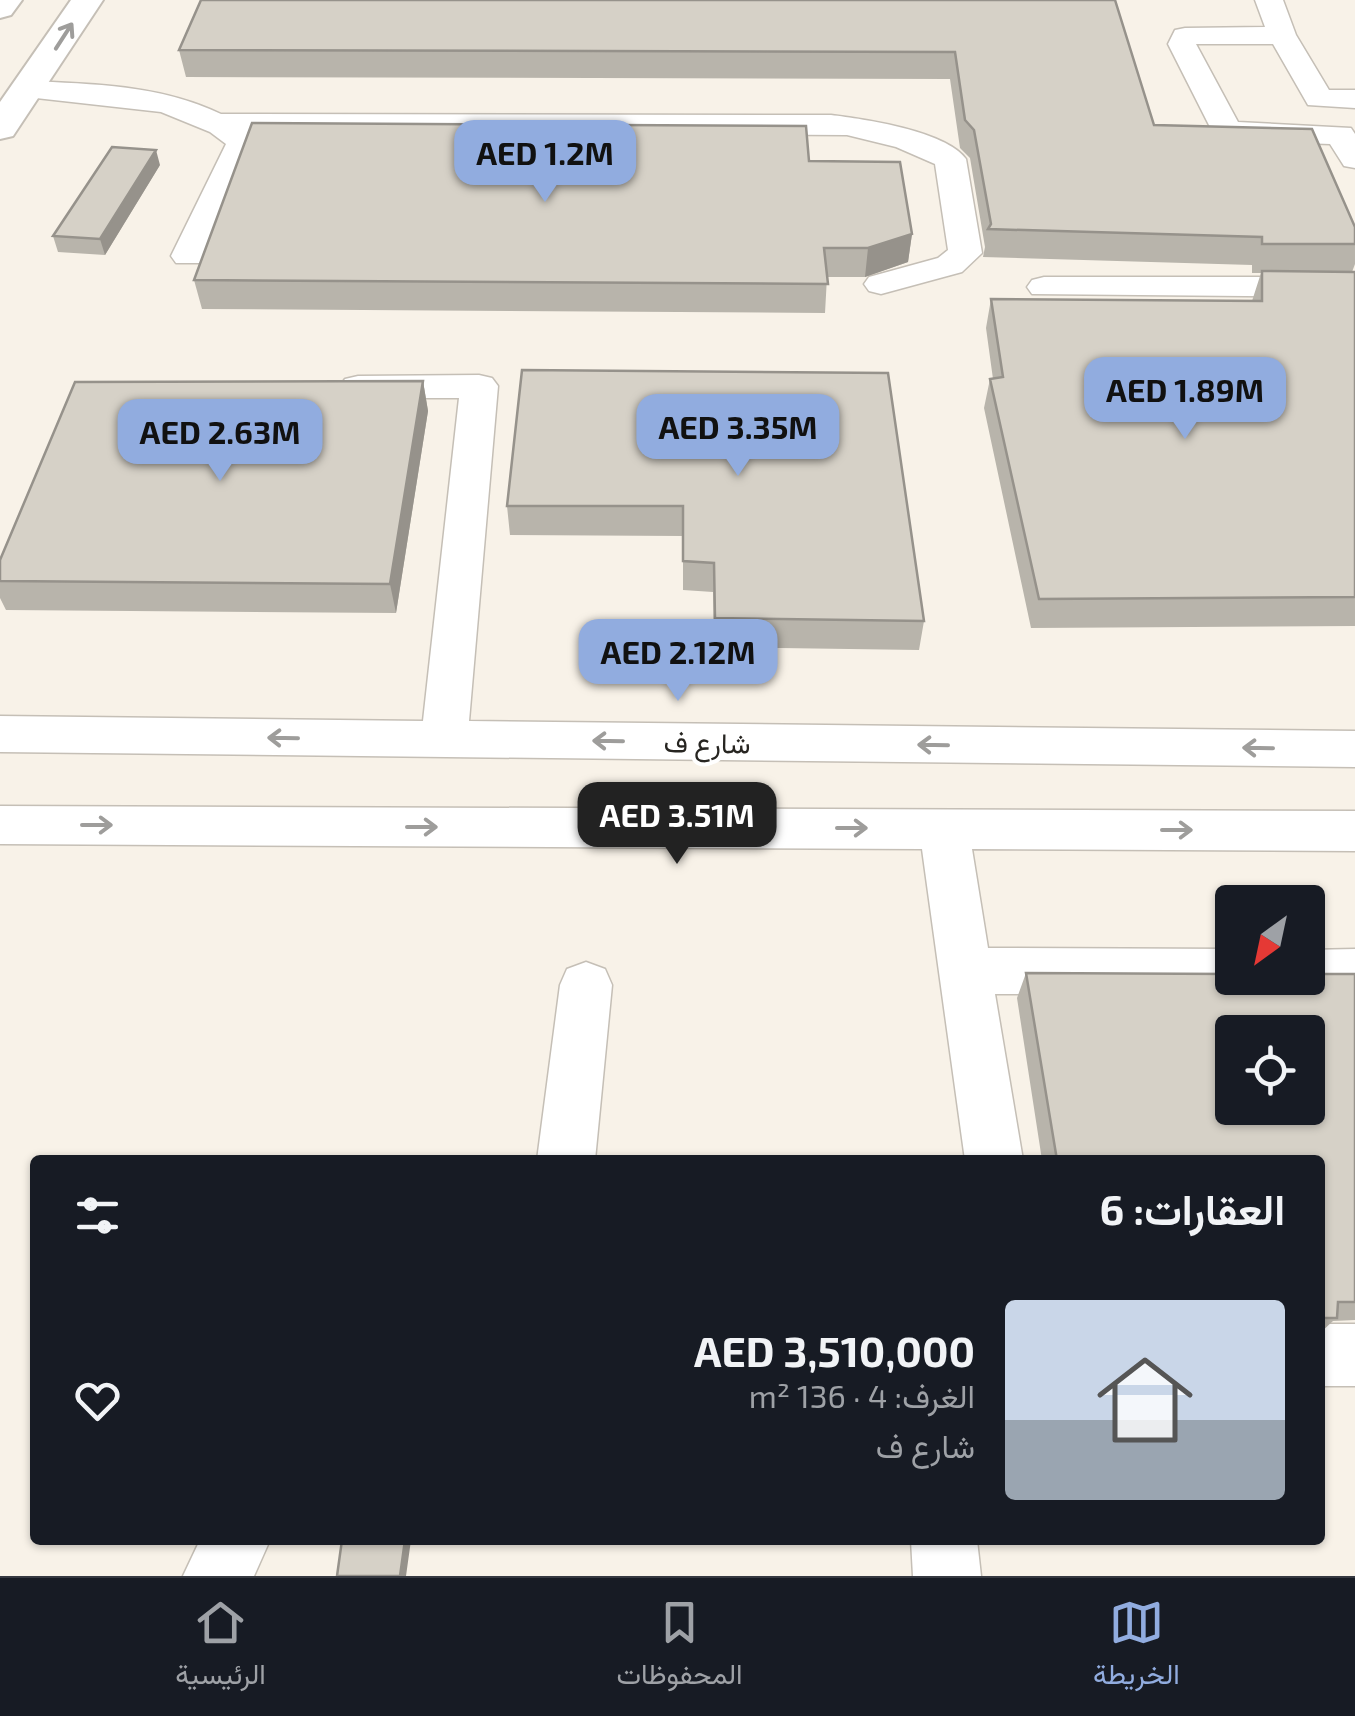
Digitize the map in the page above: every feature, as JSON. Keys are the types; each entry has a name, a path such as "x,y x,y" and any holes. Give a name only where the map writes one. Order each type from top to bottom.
{"main road":[{"path":"0,8 6,0"},
{"path":"0,128 87,0"}],"street":[{"path":"1269,0 1282,35 1348,147"},
{"path":"1282,35 1200,34 1186,36 1182,44 1227,131 1348,147"},
{"path":"28,90 104,93 146,100 221,123 831,124 885,132 914,140 950,158 965,253 950,265 882,284"},
{"path":"1319,99 1355,99"},
{"path":"188,256 243,142 221,123"},
{"path":"1044,287 1355,287"},
{"path":"325,388 479,386 444,740"},
{"name":"شارع ف","path":"0,734 1355,749"},
{"path":"0,825 1355,830"},
{"path":"944,829 993,1155"},
{"path":"966,971 1215,972"},
{"path":"1325,972 1355,972"},
{"path":"567,1155 586,985"},
{"path":"1325,1355 1355,1355"},
{"path":"217,1576 234,1545"},
{"path":"944,1545 947,1576"}],"building":[{"path":"201,0 1115,0 1154,125 1312,129 1355,227 1355,244 1262,244 1262,237 988,229 991,224 974,130 965,120 955,52 179,50"},
{"path":"252,123 806,126 809,161 900,162 912,234 868,248 824,248 828,284 194,280"},
{"path":"112,147 156,150 100,239 53,236"},
{"path":"1262,271 1355,272 1355,597 1039,599 990,379 1003,377 991,299 1262,301"},
{"path":"522,370 888,373 924,621 715,618 714,563 683,561 683,506 507,506"},
{"path":"423,381 390,584 0,581 0,560 75,382"},
{"path":"1026,973 1215,974 1215,995 1325,995 1325,974 1355,974 1355,1302 1338,1302 1337,1318 1325,1318 1325,1155 1056,1155"},
{"path":"341,1545 404,1545 400,1576 337,1576"}]}
